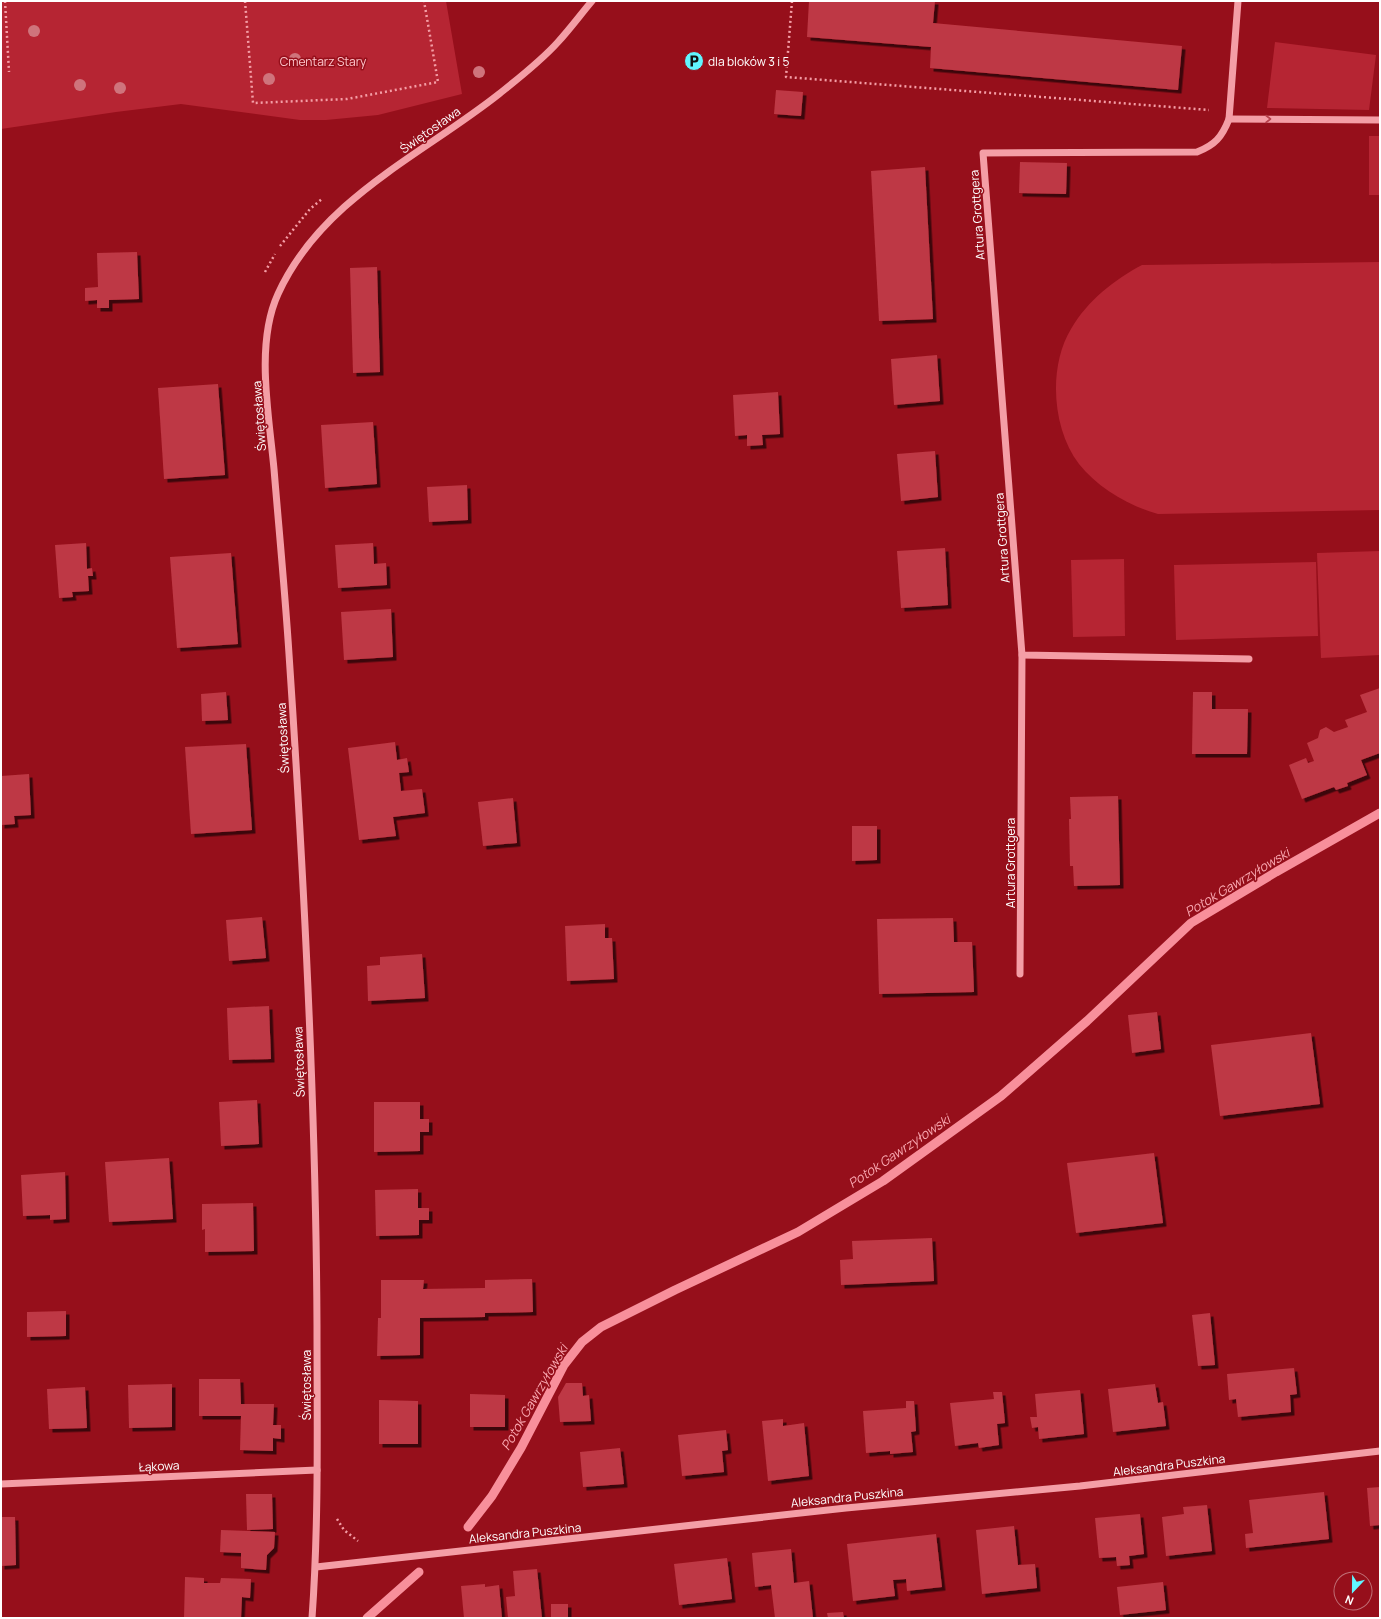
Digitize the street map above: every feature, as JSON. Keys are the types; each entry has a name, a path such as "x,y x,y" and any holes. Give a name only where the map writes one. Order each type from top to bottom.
{"street":[{"name":"Świętosława","path":"312,1618 316,1567 317,1242 308,988 289,653 268,399 266,337 278,293 305,250 324,226 370,185 500,94 556,44 592,1"},
{"name":"Artura Grottgera","path":"1020,974 1022,655 983,153 1197,152 1209,148 1224,130 1229,118 1238,1"},
{"path":"1229,118 1380,120"},
{"path":"1022,655 1249,659"},
{"name":"Aleksandra Puszkina","path":"316,1567 846,1508 1080,1486 1380,1451"},
{"name":"Łąkowa","path":"1,1484 317,1470"}],"path":[{"path":"5,1 9,72"},
{"path":"245,1 253,103 347,99 438,82 424,1"},
{"path":"792,1 786,77 1214,110"}],"green space":[{"name":"Cmentarz Stary","path":"1,1 446,1 462,94 378,115 326,120 300,120 181,104 1,129"},
{"path":"1275,42 1376,55 1369,110 1267,108"},
{"path":"1369,136 1380,136 1380,195 1369,195"},
{"path":"1380,262 1380,510 1158,514 1147,511 1125,501 1095,481 1079,464 1070,450 1063,433 1056,398 1056,379 1064,344 1071,329 1085,309 1102,292 1121,277 1142,265"},
{"path":"1380,551 1380,655 1321,658 1317,553"},
{"path":"1124,559 1125,636 1073,637 1071,560"},
{"path":"1316,562 1318,636 1176,640 1174,565"}],"building":[{"path":"809,1 935,1 933,23 1182,46 1178,90 930,68 931,47 807,37"},
{"path":"776,90 803,92 801,116 774,114"},
{"path":"1020,162 1067,163 1066,194 1019,193"},
{"path":"925,167 933,319 879,321 871,171"},
{"path":"137,252 139,299 109,300 109,308 97,308 97,300 85,301 85,288 98,287 97,253"},
{"path":"377,267 380,372 353,373 350,268"},
{"path":"937,355 940,401 894,405 891,359"},
{"path":"218,384 225,475 164,479 158,388"},
{"path":"778,392 780,434 762,435 763,445 747,446 747,435 735,436 733,395"},
{"path":"373,422 377,484 325,488 321,425"},
{"path":"935,451 938,497 901,501 897,454"},
{"path":"467,485 468,520 429,522 427,487"},
{"path":"86,543 87,569 92,568 93,576 88,576 89,591 72,592 73,597 59,598 55,545"},
{"path":"373,543 374,564 386,563 387,585 338,588 335,545"},
{"path":"945,548 948,605 901,608 897,551"},
{"path":"231,553 238,644 177,648 170,557"},
{"path":"391,609 393,657 344,660 341,612"},
{"path":"1380,688 1380,753 1361,760 1367,775 1347,783 1348,786 1336,790 1334,787 1302,799 1289,765 1306,758 1308,763 1314,761 1307,743 1318,738 1320,730 1326,727 1334,732 1348,727 1345,720 1367,712 1360,695"},
{"path":"226,692 228,720 202,721 201,694"},
{"path":"1193,692 1212,692 1212,709 1248,709 1247,754 1192,754"},
{"path":"395,742 397,760 407,758 409,772 399,773 401,791 422,789 425,813 393,817 396,836 359,840 348,748"},
{"path":"246,744 252,830 191,834 185,747"},
{"path":"29,774 31,815 14,816 15,824 1,825 1,776"},
{"path":"1118,796 1120,885 1074,886 1073,866 1070,866 1070,797"},
{"path":"513,798 517,843 483,846 478,802"},
{"path":"852,826 877,826 877,860 852,861"},
{"path":"262,917 266,958 229,961 226,920"},
{"path":"953,918 954,942 972,942 974,992 879,994 877,919"},
{"path":"605,924 605,938 612,938 614,979 567,981 565,926"},
{"path":"422,954 425,998 368,1001 367,966 380,965 380,957"},
{"path":"269,1006 271,1059 229,1060 227,1008"},
{"path":"1157,1012 1161,1049 1132,1053 1128,1015"},
{"path":"1311,1033 1320,1104 1220,1116 1211,1045"},
{"path":"257,1100 259,1144 221,1146 219,1102"},
{"path":"374,1102 420,1102 420,1119 429,1119 429,1132 420,1132 420,1151 374,1152"},
{"path":"1154,1153 1163,1223 1076,1233 1067,1163"},
{"path":"169,1158 173,1219 109,1222 105,1162"},
{"path":"65,1172 66,1219 50,1220 50,1215 23,1216 21,1175"},
{"path":"418,1189 418,1208 429,1208 429,1220 419,1220 419,1235 376,1236 375,1190"},
{"path":"253,1203 254,1251 205,1252 205,1229 202,1230 202,1204"},
{"path":"932,1238 934,1281 841,1285 840,1260 853,1259 852,1241"},
{"path":"532,1279 533,1312 485,1313 485,1317 420,1318 420,1355 377,1356 378,1318 381,1318 381,1280 424,1280 423,1289 485,1288 485,1280"},
{"path":"66,1311 66,1336 27,1337 27,1312"},
{"path":"1210,1313 1215,1365 1198,1366 1192,1315"},
{"path":"1294,1368 1297,1394 1290,1395 1291,1412 1238,1417 1236,1399 1229,1400 1227,1374"},
{"path":"199,1379 240,1379 241,1404 274,1404 273,1425 281,1425 281,1439 273,1438 273,1451 240,1450 241,1416 199,1416"},
{"path":"566,1383 582,1383 583,1396 589,1395 591,1421 560,1422 558,1397"},
{"path":"172,1384 172,1427 129,1428 128,1385"},
{"path":"1155,1384 1158,1403 1163,1402 1166,1426 1113,1432 1108,1389"},
{"path":"85,1387 87,1428 49,1429 47,1389"},
{"path":"1080,1390 1084,1434 1039,1439 1038,1427 1032,1428 1030,1417 1037,1417 1035,1394"},
{"path":"993,1392 1002,1392 1005,1423 997,1424 999,1445 979,1448 978,1443 955,1446 950,1403 994,1399"},
{"path":"470,1394 505,1395 505,1427 470,1427"},
{"path":"379,1400 418,1401 418,1444 379,1444"},
{"path":"906,1401 914,1401 916,1431 911,1432 913,1452 890,1454 890,1451 866,1453 863,1411 906,1408"},
{"path":"783,1419 783,1426 804,1423 809,1476 768,1481 762,1421"},
{"path":"726,1430 728,1450 722,1451 724,1472 682,1476 678,1435"},
{"path":"620,1448 624,1484 583,1487 580,1452"},
{"path":"1380,1487 1380,1525 1370,1526 1367,1488"},
{"path":"1324,1492 1329,1539 1246,1548 1245,1534 1253,1533 1249,1500"},
{"path":"246,1494 272,1494 273,1529 247,1530"},
{"path":"1207,1505 1212,1551 1166,1556 1162,1517 1184,1514 1183,1507"},
{"path":"1140,1514 1144,1554 1129,1556 1130,1565 1117,1566 1116,1557 1099,1558 1095,1518"},
{"path":"1,1517 15,1517 16,1565 1,1566"},
{"path":"1014,1526 1018,1565 1035,1564 1037,1588 982,1594 976,1530"},
{"path":"221,1530 275,1532 274,1548 267,1555 266,1570 241,1568 241,1553 220,1552"},
{"path":"936,1534 942,1587 907,1591 906,1579 893,1580 895,1596 853,1601 847,1544"},
{"path":"791,1549 794,1583 809,1581 813,1618 775,1618 771,1585 755,1587 752,1553"},
{"path":"727,1558 732,1599 679,1605 674,1564"},
{"path":"537,1569 542,1618 508,1618 506,1597 515,1596 513,1571"},
{"path":"185,1577 204,1578 204,1583 220,1583 221,1578 251,1579 250,1598 242,1597 241,1618 184,1618"},
{"path":"1163,1582 1166,1610 1120,1615 1117,1587"},
{"path":"485,1584 485,1587 499,1585 502,1618 464,1618 461,1586"},
{"path":"551,1604 568,1604 568,1618 551,1618"},
{"path":"843,1612 844,1618 828,1618 827,1613"}],"waterway":[{"name":"Potok Gawrzyłowski","path":"468,1527 492,1496 521,1448 564,1365 582,1342 601,1327 798,1232 883,1181 1001,1096 1087,1021 1191,923 1276,872 1380,813"},
{"name":"Potok Gawrzyłowski","path":"367,1618 419,1572"}],"place":[{"name":"dla bloków 3 i 5","path":"694,61"}]}
